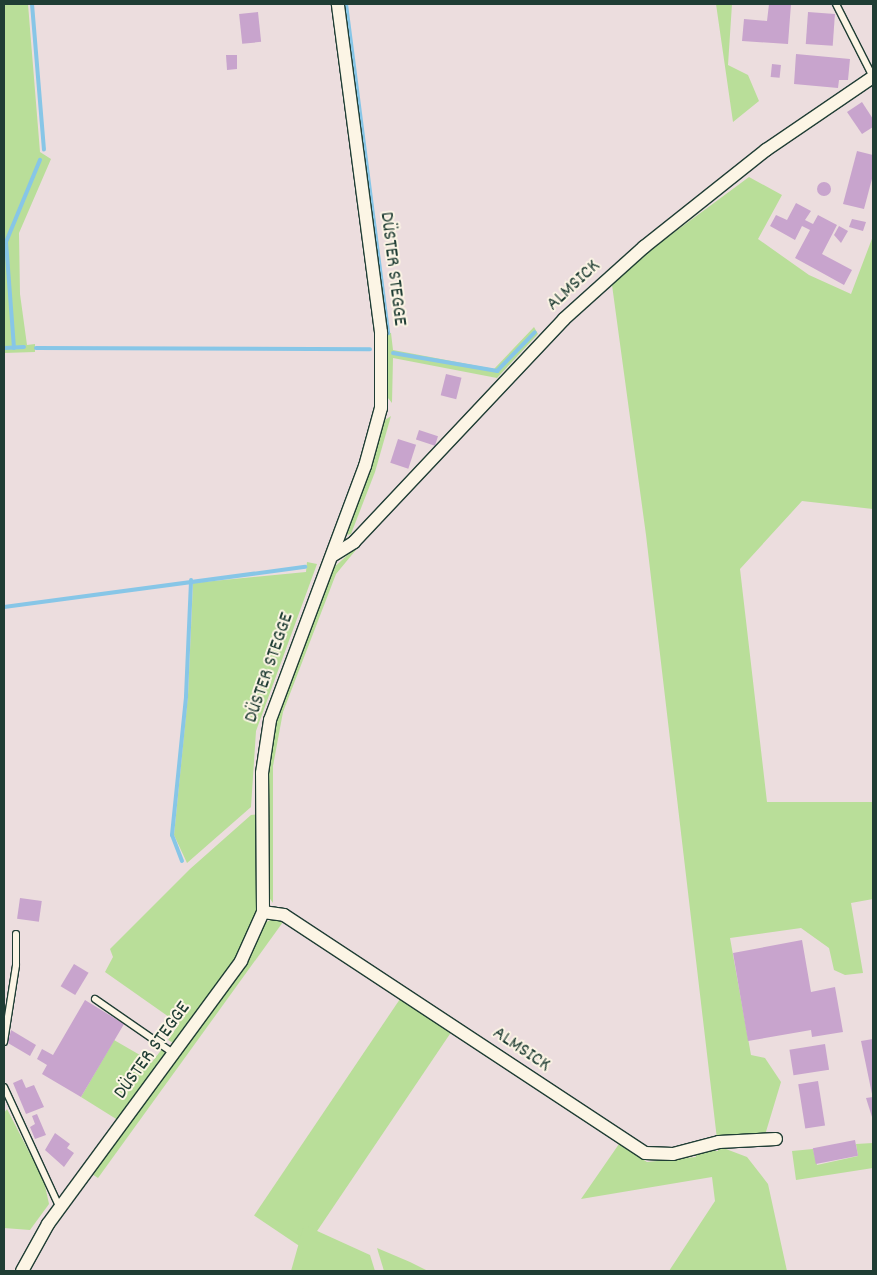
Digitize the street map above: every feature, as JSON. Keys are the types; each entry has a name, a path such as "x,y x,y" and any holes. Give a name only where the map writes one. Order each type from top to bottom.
{"street":[{"name":"DÜSTER STEGGE","path":"22,1271 31,1248 241,961 263,912 265,742 274,705 374,442 382,377 381,332 338,4"},
{"name":"ALMSICK","path":"332,556 354,542 564,319 644,247 766,150 873,77"},
{"name":"ALMSICK","path":"263,912 284,915 645,1153 672,1154 718,1142 776,1139"}],"lane":[{"path":"836,4 873,77"},
{"path":"4,1042 16,965 16,934"},
{"path":"95,999 149,1033 174,1054"},
{"path":"4,1087 60,1208"}],"green space":[{"path":"4,4 28,4 40,152 51,159 19,233 20,294 27,345 35,344 35,352 4,353"},
{"path":"716,4 732,4 728,65 748,75 759,101 733,122"},
{"path":"749,177 782,195 758,239 809,275 851,294 873,236 873,509 802,501 740,569 767,802 873,802 873,899 851,903 863,973 845,975 834,970 829,948 801,928 730,938 751,1055 765,1058 781,1082 765,1135 717,1139 646,535 612,285 622,271"},
{"path":"534,327 538,334 497,378 393,358 392,403 388,398 386,333 391,333 393,350 494,369"},
{"path":"391,416 375,472 351,534 347,535 382,422"},
{"path":"365,539 336,574 283,712 273,766 273,903 268,896 266,782 271,728 330,571"},
{"path":"307,562 317,564 256,731 251,807 187,863 174,835 188,695 193,583 306,572"},
{"path":"259,814 257,915 249,940 177,1045 168,1040 179,1024 105,972 113,957 110,949 190,869 251,815"},
{"path":"272,919 283,922 98,1178 92,1174 263,924"},
{"path":"400,999 451,1033 305,1249 254,1215"},
{"path":"114,1040 152,1062 162,1049 168,1057 121,1122 81,1097"},
{"path":"7,1109 44,1181 49,1204 30,1230 4,1228 4,1113"},
{"path":"873,1143 873,1168 796,1180 792,1151 813,1149 817,1165 858,1156 856,1144"},
{"path":"619,1144 647,1162 696,1157 696,1153 718,1151 718,1146 747,1157 768,1184 787,1271 669,1271 715,1201 712,1177 581,1199"},
{"path":"304,1225 370,1255 375,1271 291,1271"},
{"path":"377,1248 410,1262 428,1271 384,1271"}],"building":[{"path":"769,4 791,4 788,44 742,41 744,19 767,21"},
{"path":"258,12 261,42 242,44 239,14"},
{"path":"808,12 835,14 833,46 806,44"},
{"path":"796,54 850,59 848,80 839,80 838,88 794,84"},
{"path":"226,55 237,55 237,69 227,70"},
{"path":"772,64 781,65 780,78 771,77"},
{"path":"862,102 873,119 873,127 862,134 847,112"},
{"path":"857,151 873,155 873,175 864,209 843,204"},
{"path":"821,182 827,182 831,189 827,196 821,196 817,192 817,186"},
{"path":"796,203 811,211 805,220 813,224 818,215 837,225 822,254 852,270 844,285 795,258 810,230 802,226 795,240 770,226 776,215 787,220"},
{"path":"852,219 866,222 863,231 849,227"},
{"path":"839,226 848,231 841,243 834,235"},
{"path":"446,374 462,378 456,399 441,395"},
{"path":"419,430 438,436 435,446 416,440"},
{"path":"398,439 416,445 408,469 390,463"},
{"path":"20,898 42,901 39,922 17,919"},
{"path":"802,940 811,992 835,987 843,1032 812,1037 811,1030 748,1041 733,953"},
{"path":"74,964 89,973 75,995 61,986"},
{"path":"85,1000 124,1024 81,1097 42,1074 47,1065 37,1059 42,1049 53,1055"},
{"path":"175,1015 180,1019 171,1030 166,1026"},
{"path":"11,1030 36,1045 30,1056 8,1043"},
{"path":"873,1039 873,1094 872,1094 861,1041"},
{"path":"825,1044 829,1070 794,1075 789,1050"},
{"path":"22,1079 26,1088 34,1085 44,1107 26,1114 13,1083"},
{"path":"818,1081 825,1125 805,1129 798,1084"},
{"path":"873,1097 873,1117 872,1117 866,1098"},
{"path":"37,1114 46,1135 35,1139 30,1127 35,1124 32,1116"},
{"path":"55,1133 70,1144 67,1148 74,1153 64,1167 45,1150"},
{"path":"855,1140 858,1156 816,1164 813,1148"}],"waterway":[{"path":"32,4 44,150"},
{"path":"346,4 388,333"},
{"path":"14,348 6,242 40,160"},
{"path":"393,353 497,371 535,332"},
{"path":"4,348 24,347"},
{"path":"36,348 370,349"},
{"path":"4,607 305,567"},
{"path":"182,861 172,835 186,696 191,580"}]}
